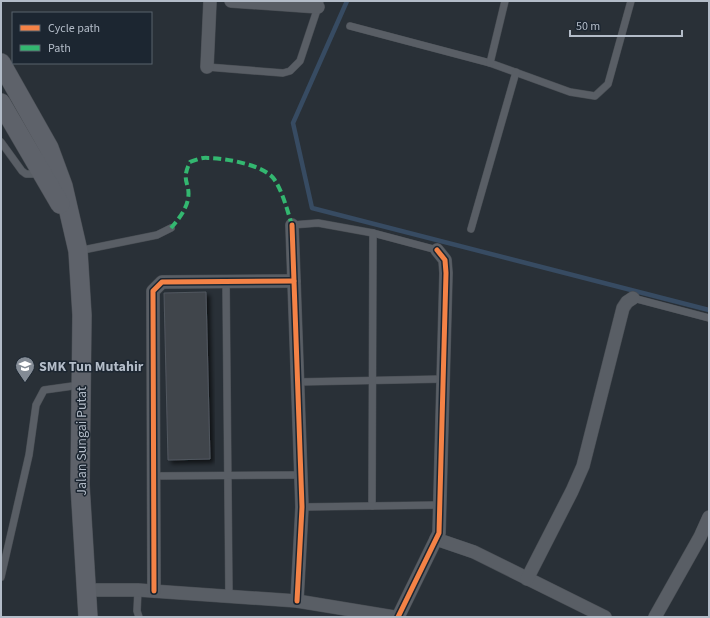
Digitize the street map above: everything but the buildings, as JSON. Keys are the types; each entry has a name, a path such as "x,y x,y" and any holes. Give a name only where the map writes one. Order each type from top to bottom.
{"main road":[{"name":"Jalan Sungai Putat","path":"1,63 49,148 63,186 69,218 78,251 82,315 80,485 85,590 88,617"},
{"name":"Jalan Sungai Putat","path":"1,103 69,218"}],"street":[{"path":"207,67 210,1"},
{"path":"231,1 319,4"},
{"path":"292,225 302,507 297,601"},
{"path":"398,617 438,533 446,273 445,260 437,250"},
{"path":"154,591 153,291 162,282 294,281"},
{"path":"527,579 572,491 583,466 623,308 627,302 633,298"},
{"path":"655,617 709,517"},
{"path":"436,539 474,552 605,617"},
{"path":"85,590 138,590 297,601 394,617"}],"lane":[{"path":"490,64 505,1"},
{"path":"350,26 490,64 570,92 595,96 608,84 631,1"},
{"path":"207,67 283,73 290,71 300,60 319,4"},
{"path":"471,228 516,72"},
{"path":"1,142 22,171 26,174 42,174"},
{"path":"292,225 318,223 373,233 437,250"},
{"path":"78,251 158,235 171,228"},
{"path":"372,506 373,233"},
{"path":"226,281 229,596"},
{"path":"633,298 709,318"},
{"path":"297,382 443,380"},
{"path":"1,577 29,455 36,405 44,390 80,385"},
{"path":"153,476 300,475"},
{"path":"302,507 439,505"},
{"path":"138,590 137,611 139,617"}],"waterway":[{"path":"347,1 293,123 312,208 709,310"}],"marked path":[{"path":"171,228 181,215 187,203 189,194 186,174 190,162 206,158 224,159 244,163 269,174 274,179 280,190 292,225"}],"cycle path":[{"path":"292,225 302,507 297,601"},
{"path":"398,617 439,533 446,273 445,260 437,250"},
{"path":"154,591 153,291 162,282 294,281"}],"place":[{"name":"SMK Tun Mutahir","path":"25,383"}]}
